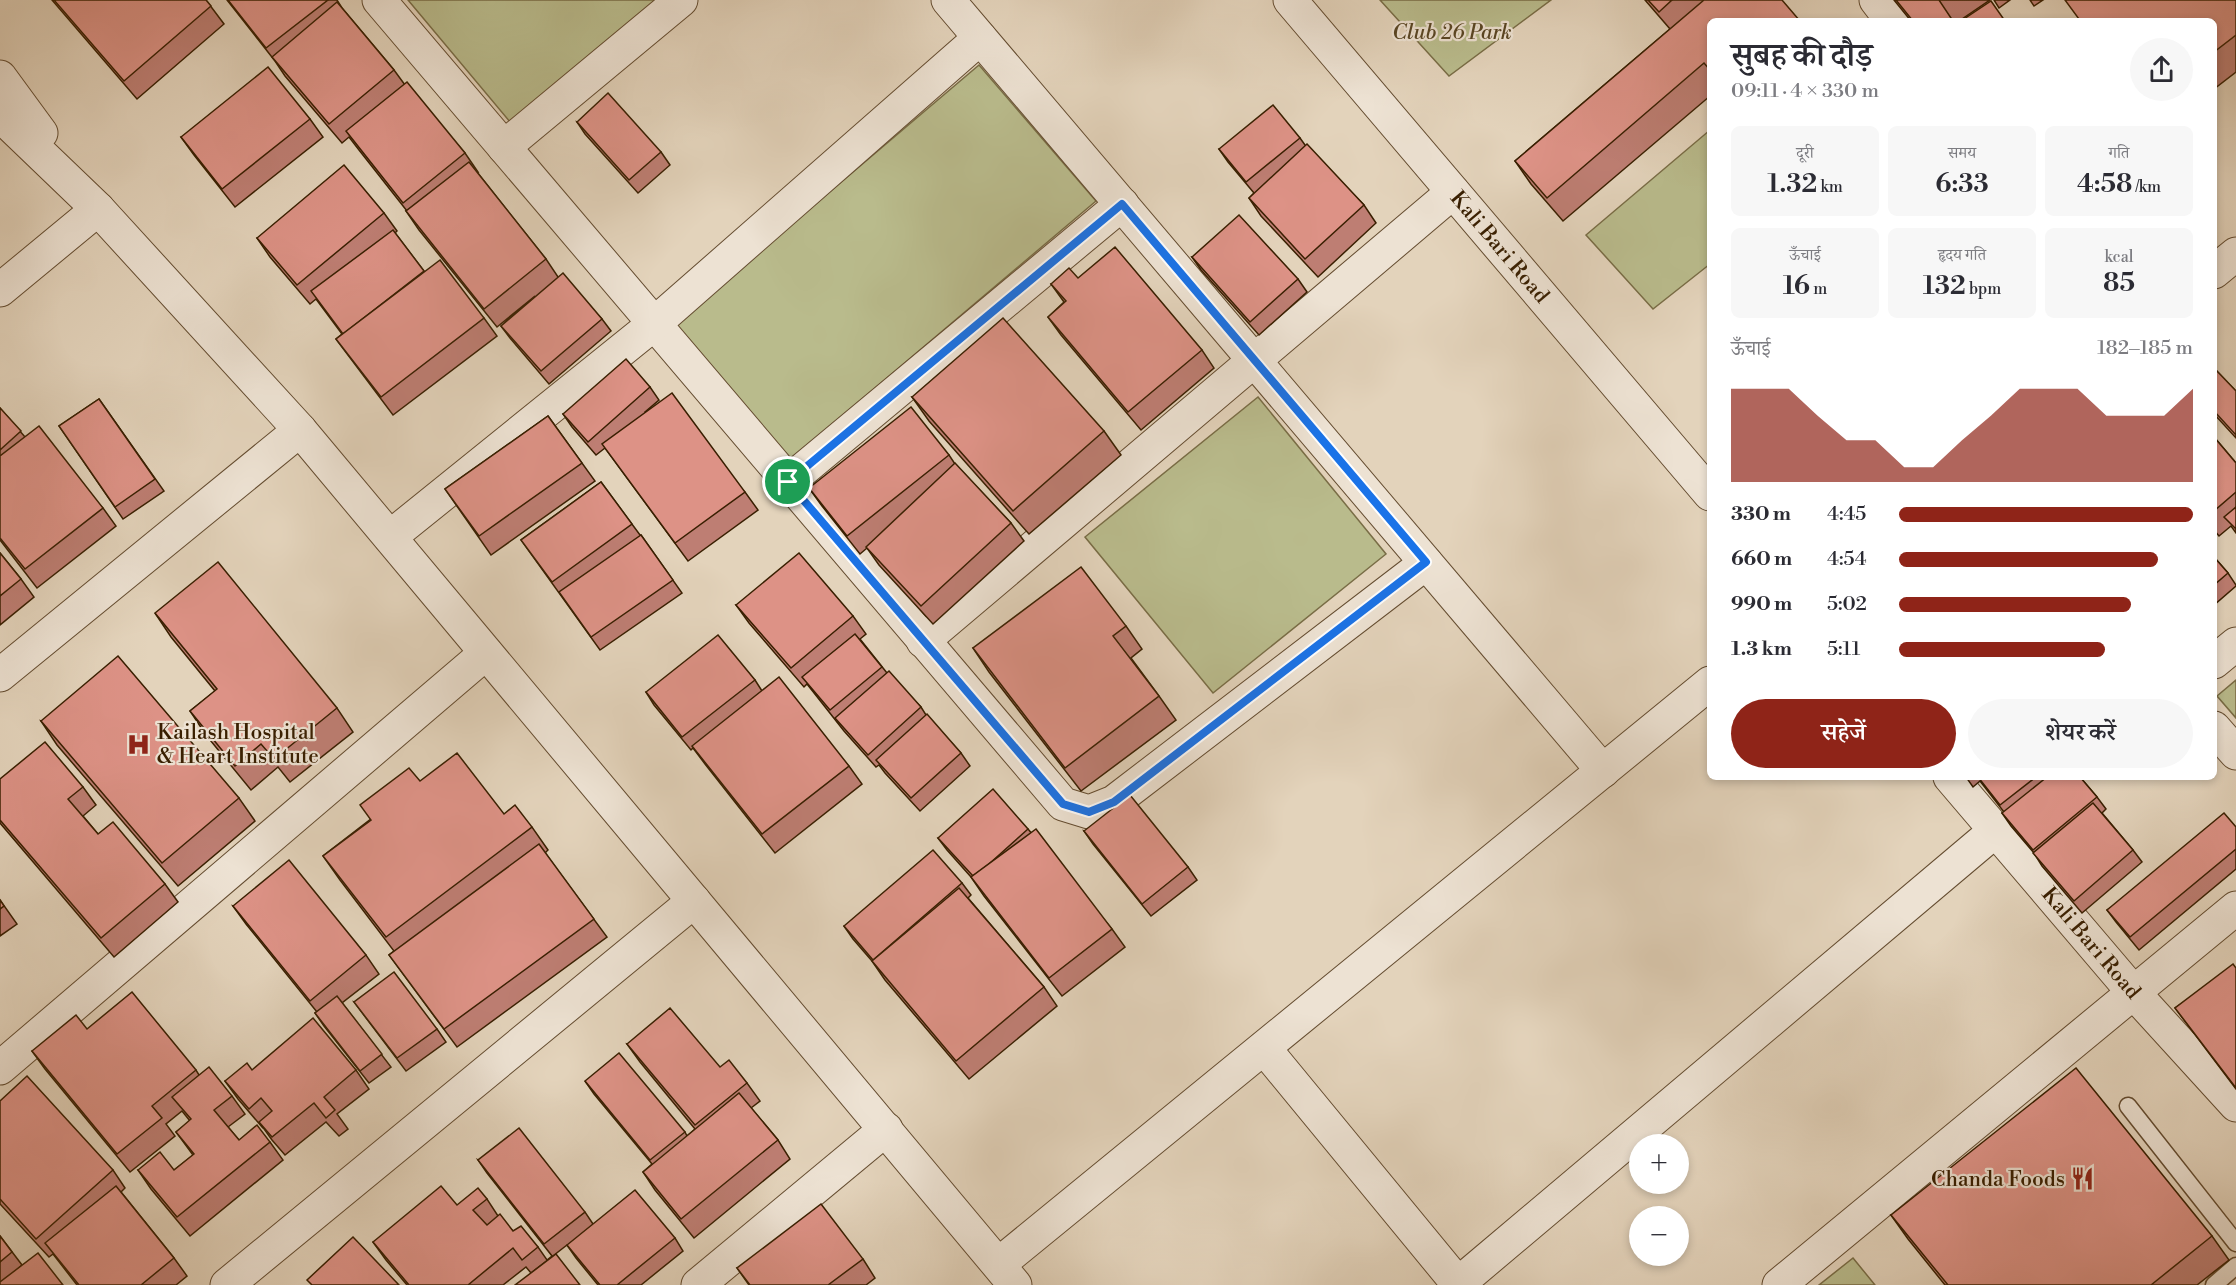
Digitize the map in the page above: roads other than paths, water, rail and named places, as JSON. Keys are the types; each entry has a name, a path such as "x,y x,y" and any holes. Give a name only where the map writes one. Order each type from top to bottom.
{"street":[{"path":"379,0 1063,804 1089,812 1114,802 1426,562"},
{"path":"504,147 681,0"},
{"path":"948,0 1603,771"},
{"name":"Kali Bari Road","path":"1290,0 1707,490"},
{"path":"1876,0 1890,18"},
{"path":"390,537 654,324 980,38"},
{"path":"0,78 98,209"},
{"path":"0,115 98,209 300,430 1007,1275 1263,1048 1707,685"},
{"path":"923,641 1453,192"},
{"path":"788,482 1122,204"},
{"path":"0,290 98,209"},
{"path":"2217,270 2236,254"},
{"path":"0,675 300,430"},
{"path":"2217,660 2236,644"},
{"path":"0,1068 486,653"},
{"path":"2217,731 2236,753"},
{"name":"Kali Bari Road","path":"1952,780 2134,993 2236,1105"},
{"path":"1263,1048 1458,1285 1995,831"},
{"path":"227,1285 694,901"},
{"path":"1779,1285 2236,908"},
{"path":"698,1285 886,1130"}],"lane":[{"path":"2128,1106 2236,1243"},
{"path":"2214,1285 2236,1266"}],"place":[{"name":"Kailash Hospital & Heart Institute","path":"139,744"},
{"name":"Chanda Foods","path":"2083,1179"}],"park label":[{"name":"Club 26 Park","path":"1452,32"}]}
